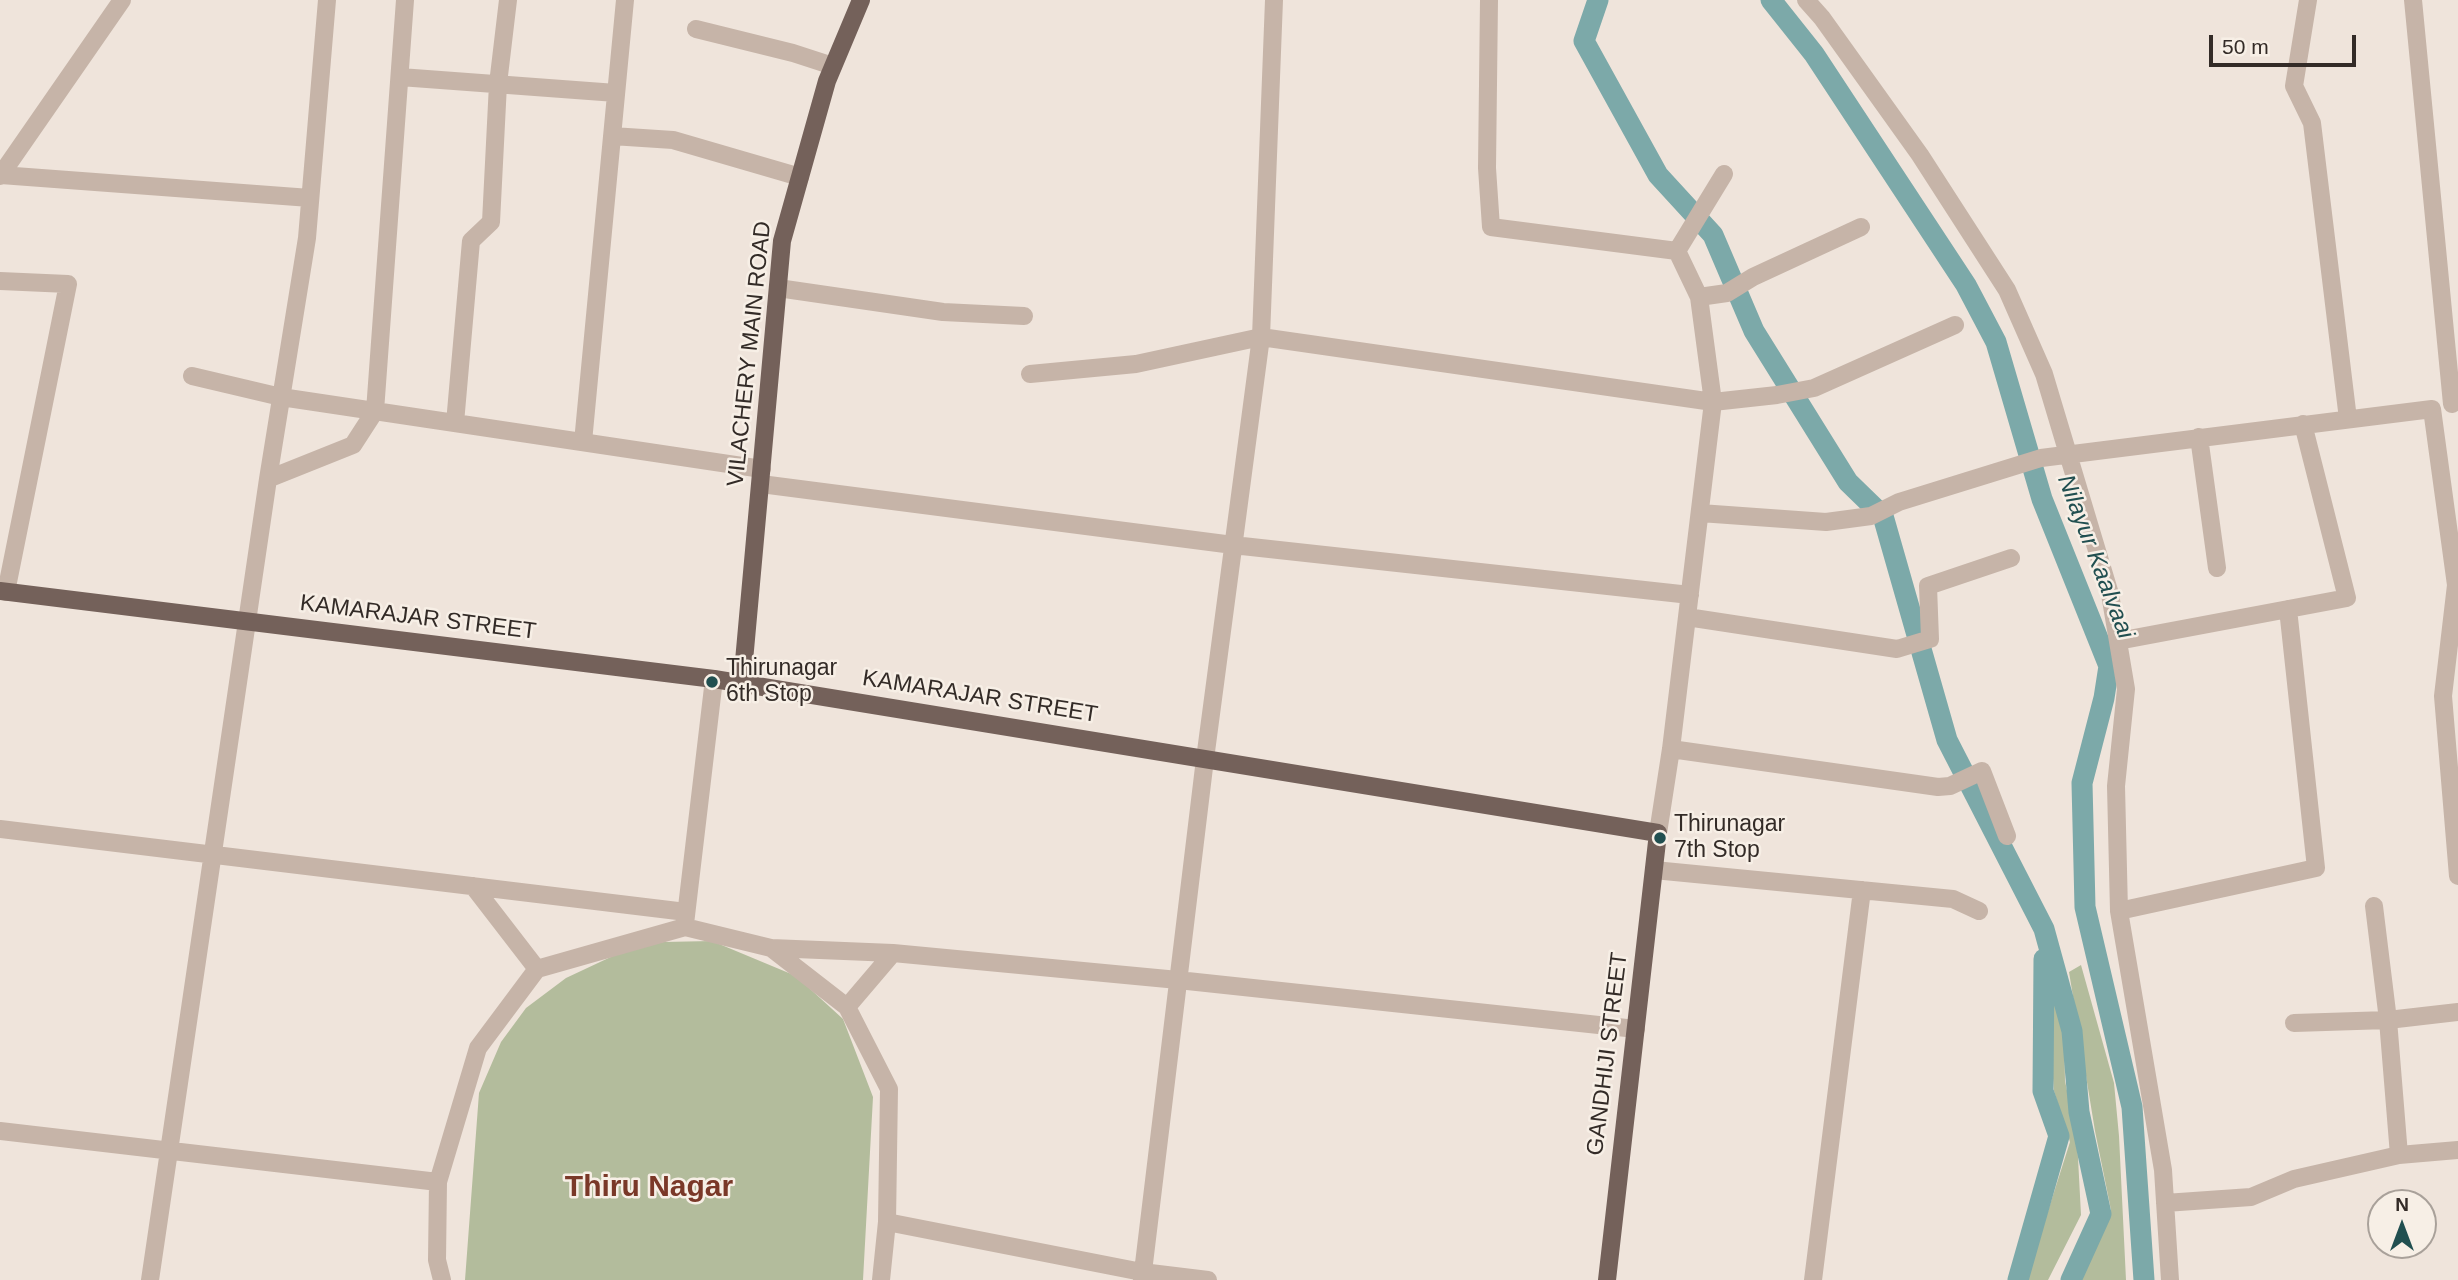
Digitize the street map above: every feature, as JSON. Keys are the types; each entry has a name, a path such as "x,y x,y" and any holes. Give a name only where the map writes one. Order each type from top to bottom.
{"main road":[{"name":"VILACHERY MAIN ROAD","path":"742,683 782,241 827,81 861,0"},
{"name":"KAMARAJAR STREET","path":"3,592 742,683 1658,833"},
{"name":"GANDHIJI STREET","path":"1607,1280 1658,833"}],"street":[{"path":"0,176 122,0"},
{"path":"150,1280 268,479 307,239 327,0"},
{"path":"268,479 353,445 375,411 405,0"},
{"path":"455,423 471,241 491,222 498,84 508,0"},
{"path":"583,442 625,0"},
{"path":"1142,1276 1205,759 1261,337 1274,0"},
{"path":"1489,0 1487,168 1491,226 1677,251"},
{"path":"1806,0 1822,18 1920,155 2007,290 2044,374 2110,594 2126,689 2116,786 2119,911 2163,1170 2170,1280"},
{"path":"2308,0 2294,86 2312,123 2348,419"},
{"path":"1700,513 1826,522 1871,516 1899,502 2041,457 2455,404 2413,0"},
{"path":"696,29 782,49 833,66"},
{"path":"400,77 616,93"},
{"path":"612,136 673,140 800,177"},
{"path":"1677,251 1724,174"},
{"path":"0,176 310,198"},
{"path":"1699,297 1727,293 1754,277 1861,227"},
{"path":"1658,833 1671,749 1713,402 1699,297 1677,251"},
{"path":"0,281 68,284 3,592"},
{"path":"778,288 943,312 1024,316"},
{"path":"1030,374 1136,364 1261,337 1713,402 1814,388 1955,325"},
{"path":"192,376 281,397 583,442 761,476 1233,545 1690,595"},
{"path":"2432,409 2456,585 2443,696 2458,876"},
{"path":"2118,641 2347,598 2304,424"},
{"path":"2199,437 2217,568"},
{"path":"1687,617 1897,649 1930,639 1928,586 2011,558"},
{"path":"2119,911 2316,868 2288,609"},
{"path":"686,919 714,679"},
{"path":"1671,749 1938,787 1950,786 1982,771 2007,836"},
{"path":"0,829 473,886 686,919 771,948 893,953 1178,980 1636,1029"},
{"path":"1654,870 1953,899 1979,911"},
{"path":"473,886 537,969"},
{"path":"1813,1280 1862,890"},
{"path":"2374,906 2388,1020 2399,1155"},
{"path":"442,1280 437,1260 438,1182 478,1048 537,969 686,919"},
{"path":"771,948 847,1007 888,1089 887,1222 881,1280"},
{"path":"847,1007 893,953"},
{"path":"2294,1023 2388,1020 2458,1012"},
{"path":"0,1130 438,1182"},
{"path":"2165,1203 2251,1197 2294,1179 2399,1155 2458,1150"},
{"path":"887,1222 1142,1276 1208,1280"}],"green space":[{"path":"712,941 796,976 843,1019 873,1097 863,1280 465,1280 479,1093 501,1042 526,1008 566,978 615,955 663,942"},
{"path":"2081,965 2114,1083 2126,1280 2080,1280 2111,1210 2069,972"},
{"path":"2054,993 2061,1008 2065,1081 2077,1139 2081,1215 2048,1280 2026,1280 2070,1142 2054,1091 2047,1003"}],"waterway":[{"path":"1598,0 1584,41 1658,175 1713,235 1754,331 1848,482 1883,516 1947,740 2044,929 2072,1031 2079,1112 2101,1214 2071,1280"},
{"name":"Nilayur Kaalvaai","path":"1771,0 1814,54 1966,285 1996,342 2042,499 2109,666 2104,698 2082,783 2085,907 2132,1107 2144,1280"},
{"path":"2018,1280 2059,1136 2043,1091 2044,959"}],"place":[{"name":"Thirunagar 6th Stop","path":"712,682"},
{"name":"Thirunagar 7th Stop","path":"1660,838"}],"district":[{"name":"Thiru Nagar","path":"649,1188"}]}
